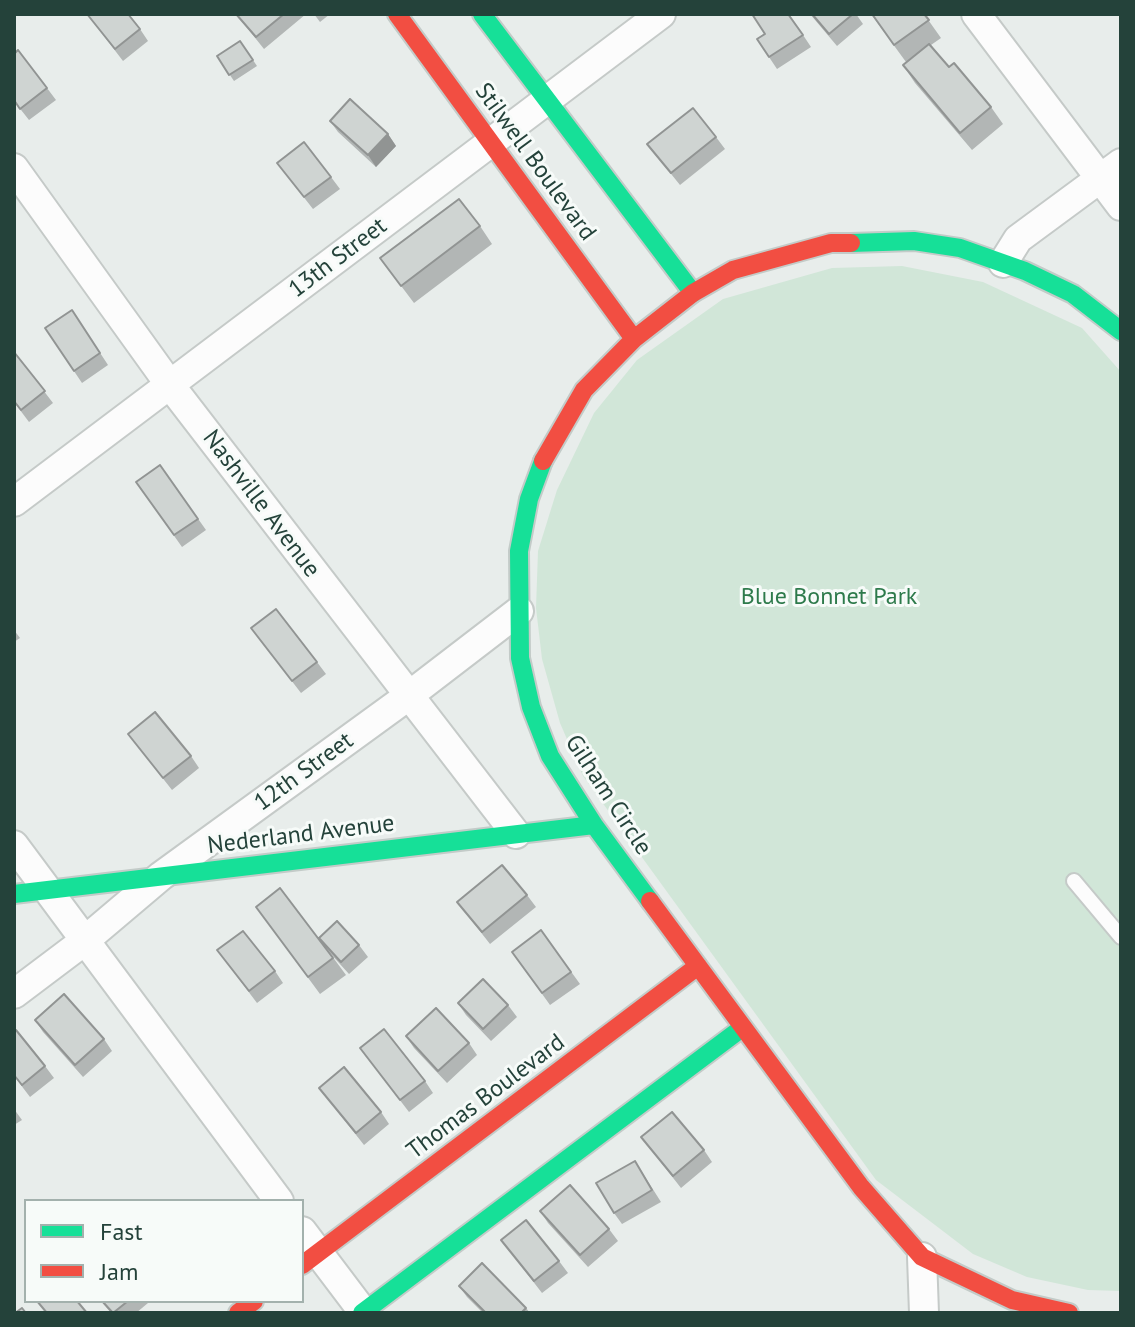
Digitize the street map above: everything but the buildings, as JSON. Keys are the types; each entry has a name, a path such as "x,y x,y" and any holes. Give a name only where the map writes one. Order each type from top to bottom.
{"main road":[{"name":"Stilwell Boulevard","path":"397,14 634,339"},
{"name":"Stilwell Boulevard","path":"482,14 693,293"},
{"name":"Gilham Circle","path":"1069,1313 1002,1306 922,1257 861,1187 594,825 550,756 531,707 520,658 519,551 529,499 547,451 584,390 634,339 693,293 733,270 831,243 914,241 960,248 1073,294 1121,331"},
{"name":"Nederland Avenue","path":"14,894 594,825"},
{"name":"Thomas Boulevard","path":"308,1249 698,966"},
{"path":"363,1313 742,1028"}],"street":[{"name":"13th Street","path":"14,502 661,14"},
{"path":"987,18 1110,171 1121,206"},
{"name":"Nashville Avenue","path":"14,168 170,385 407,697 516,834"},
{"path":"1003,263 1018,239 1110,171"},
{"name":"12th Street","path":"14,994 83,942 161,876 407,697 519,611"},
{"path":"14,845 83,942 277,1199"},
{"path":"308,1249 363,1313"},
{"path":"922,1257 924,1313"}],"lane":[{"path":"1074,881 1121,937"}],"green space":[{"name":"Blue Bonnet Park","path":"902,266 983,282 1082,328 1121,372 1121,1291 1088,1290 1027,1277 973,1254 876,1180 583,776 560,723 542,659 536,608 538,551 557,490 594,413 637,360 723,299 832,268"}],"traffic: fast":[{"path":"482,14 693,293"},
{"path":"851,243 914,241 960,248 1025,271 1073,294 1121,331"},
{"path":"543,461 529,499 519,551 520,658 531,707 550,756 594,825 650,901"},
{"path":"14,894 594,825"},
{"path":"362,1313 742,1028"}],"traffic: jam":[{"path":"397,14 634,339"},
{"path":"543,461 584,390 634,339 693,293 733,270 831,243 851,243"},
{"path":"650,901 861,1187 922,1257 1012,1300 1069,1313"},
{"path":"304,1263 698,966"},
{"path":"238,1313 251,1303"}]}
